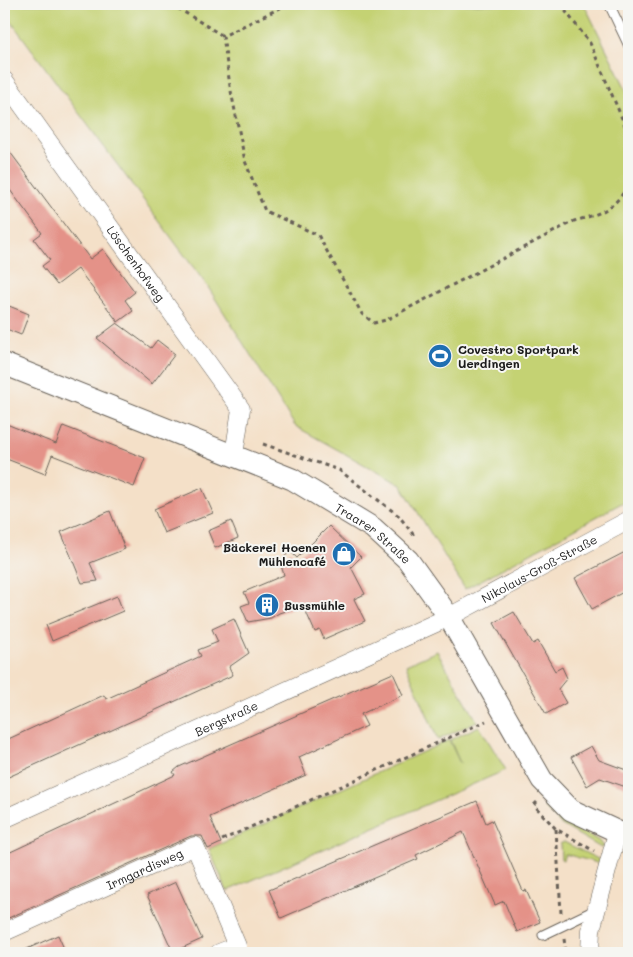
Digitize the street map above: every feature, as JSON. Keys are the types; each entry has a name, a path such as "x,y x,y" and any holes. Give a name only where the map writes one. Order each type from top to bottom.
{"street":[{"name":"Löschenhofweg","path":"4,80 241,408 234,455"},
{"name":"Traarer Straße","path":"4,364 292,479 374,528 408,560 449,617 542,780 559,800 571,810 623,835"},
{"name":"Nikolaus-Groß-Straße","path":"449,617 629,520"},
{"name":"Bergstraße","path":"4,819 449,617"},
{"path":"590,953 591,930 595,913 623,835"},
{"name":"Irmgardisweg","path":"4,932 195,846 237,946 219,953"}],"lane":[{"path":"609,4 629,46"},
{"path":"543,935 591,912 595,913"}],"path":[{"path":"171,4 223,36"},
{"path":"223,36 288,4"},
{"path":"560,4 590,43 629,135"},
{"path":"223,36 230,86 246,161 265,211 318,235 362,314 374,323 395,315 574,221 604,213 625,192 629,183"},
{"path":"222,840 503,713"},
{"path":"556,829 562,926 566,953"},
{"path":"559,875 565,875"}],"green space":[{"name":"Covestro Sportpark Uerdingen","path":"4,4 584,4 629,95 629,499 465,589 401,485 295,426 208,287 4,12"},
{"path":"437,651 477,721 438,740 406,665"},
{"path":"479,726 506,770 227,891 209,849 449,740 460,763 450,740"},
{"path":"546,805 560,818 599,841 603,847 601,848 560,824 544,807"},
{"path":"564,842 602,861 601,864 565,854 563,860 561,859 560,844"}],"building":[{"path":"4,144 90,259 103,249 135,292 125,300 133,311 118,322 78,269 57,285 42,266 50,260 34,239 42,233 4,182"},
{"path":"4,304 29,314 21,335 4,328"},
{"path":"117,323 151,348 157,340 175,354 152,384 97,338"},
{"path":"4,423 56,444 63,426 145,458 134,487 52,455 45,474 4,458"},
{"path":"202,488 213,513 164,533 154,509"},
{"path":"110,511 125,549 90,563 98,581 82,583 61,532"},
{"path":"231,521 238,538 215,548 208,531"},
{"path":"329,526 361,557 351,567 365,594 354,599 365,621 324,639 320,630 315,632 303,605 279,613 271,618 248,622 241,606 249,603 244,592 284,575 280,562 290,551 297,558"},
{"path":"629,550 629,589 592,609 575,578"},
{"path":"117,596 123,611 52,641 46,625"},
{"path":"514,612 533,644 538,641 555,671 562,667 567,678 558,689 566,703 546,714 494,623"},
{"path":"234,619 249,653 229,667 233,675 4,779 4,741 104,695 106,699 201,656 198,650 218,642 212,629"},
{"path":"393,673 403,695 361,714 367,726 299,757 306,775 210,817 221,843 208,849 202,836 191,836 4,920 4,855 175,775 173,772 179,767"},
{"path":"591,746 599,760 629,771 629,788 600,778 587,786 571,757"},
{"path":"477,801 486,823 492,820 523,891 526,890 540,922 517,932 504,901 495,905 463,832 416,855 418,859 281,918 269,890"},
{"path":"176,882 202,939 173,952 147,895"},
{"path":"58,935 66,953 18,953"}],"place":[{"name":"Covestro Sportpark Uerdingen","path":"440,356"},
{"name":"Bäckerei Hoenen Mühlencafé","path":"344,554"},
{"name":"Bussmühle","path":"267,605"}]}
